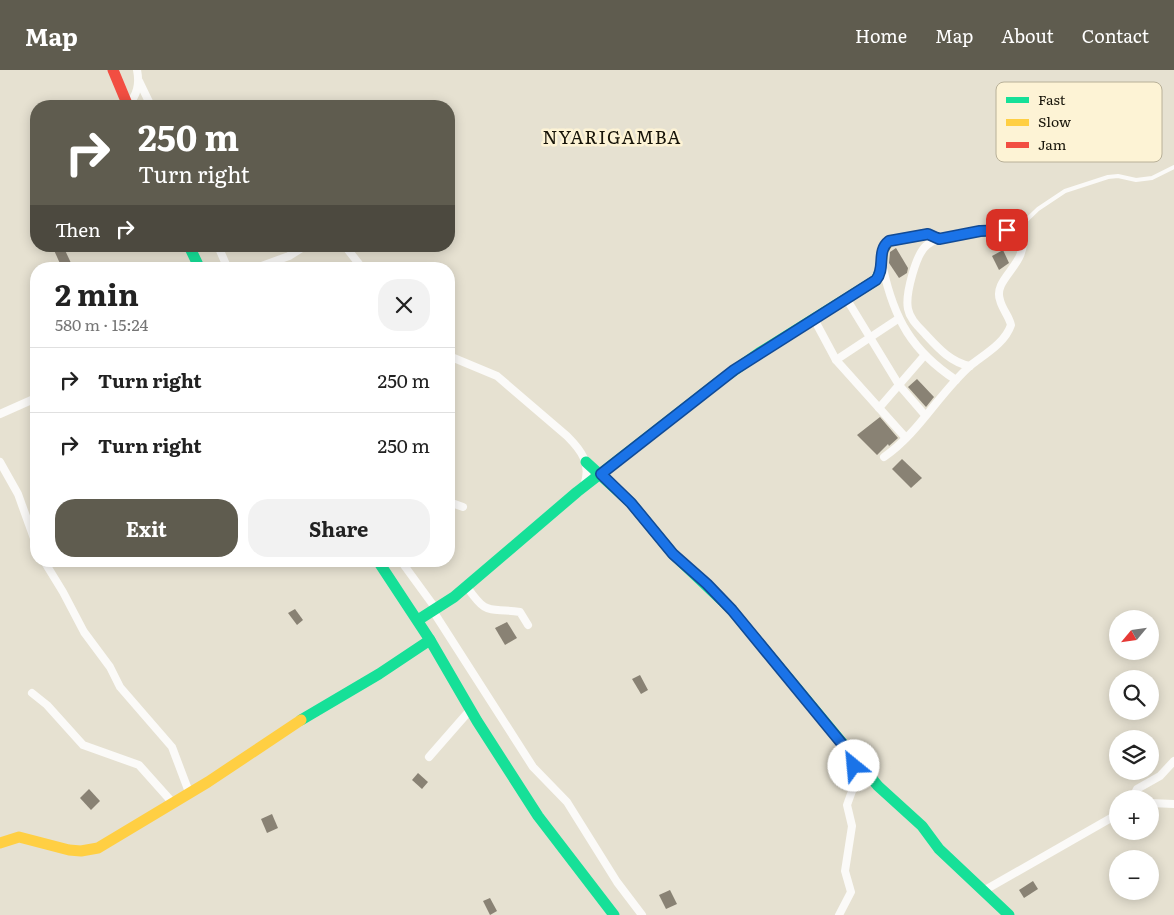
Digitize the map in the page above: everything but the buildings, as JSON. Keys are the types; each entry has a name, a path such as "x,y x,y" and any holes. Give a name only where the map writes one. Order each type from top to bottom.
{"street":[{"path":"113,70 126,100"},
{"path":"137,70 139,80 148,100"},
{"path":"132,100 136,95 139,80"},
{"path":"884,457 906,438 956,380 1000,342 1009,331 1011,325 999,299 999,291 1001,284 1022,256 1023,242 1007,230 988,230 939,239 927,245 919,254 906,299 908,310 914,322 936,345 957,362 970,366"},
{"path":"939,239 928,234 889,241 882,249 883,268 891,302 898,318 924,356 956,380"},
{"path":"272,262 295,252"},
{"path":"350,252 358,262"},
{"path":"418,620 467,587 583,487 722,379 876,280 883,268"},
{"path":"846,298 899,385 926,415"},
{"path":"836,360 870,339 898,318"},
{"path":"814,319 836,360 906,438"},
{"path":"879,408 924,356"},
{"path":"455,358 497,376 576,445 586,462 588,471 583,487"},
{"path":"0,414 30,401"},
{"path":"0,462 18,494 30,527"},
{"path":"586,462 631,503 673,554 707,584 732,610 878,786 923,827 939,849 985,890 1009,915"},
{"path":"455,504 463,507"},
{"path":"48,567 64,592 84,632 110,667 120,687 172,747 189,792"},
{"path":"382,567 418,620 538,816 614,915"},
{"path":"405,567 532,767 567,802 617,882 642,915"},
{"path":"467,587 482,606 490,611 520,612 528,625"},
{"path":"0,843 20,837 69,850 94,850 128,832 172,802 212,779 284,730 373,678 430,640"},
{"path":"32,692 47,705 83,745 139,765 172,802"},
{"path":"429,757 471,709"},
{"path":"839,915 849,900 851,892 845,871 852,826 847,805 856,780 852,756"},
{"path":"1138,790 1140,786 1160,776 1174,761"},
{"path":"1159,803 1174,804"},
{"path":"985,890 1109,819"}],"lane":[{"path":"1013,233 1038,209 1065,191 1108,177 1118,176 1136,180 1152,178 1174,167"}],"traffic: fast":[{"path":"192,252 197,262"},
{"path":"418,620 454,597 577,492 722,379 759,353 876,280 880,272"},
{"path":"586,462 631,503 673,554 731,609 878,786 922,826 939,849 1009,915"},
{"path":"382,567 430,640 477,721 538,816 614,915"},
{"path":"301,720 379,674 430,640"}],"traffic: slow":[{"path":"880,272 883,250 889,241 928,234 939,239"},
{"path":"0,843 19,837 69,850 81,851 98,848 208,782 301,720"}],"traffic: jam":[{"path":"113,70 126,100"}],"district":[{"name":"NYARIGAMBA","path":"612,136"}],"route":[{"path":"854,766 852,756 732,610 695,572 673,554 631,503 601,474 734,370 876,280 883,268 882,249 889,241 928,234 939,239 980,231 1007,230"}]}
